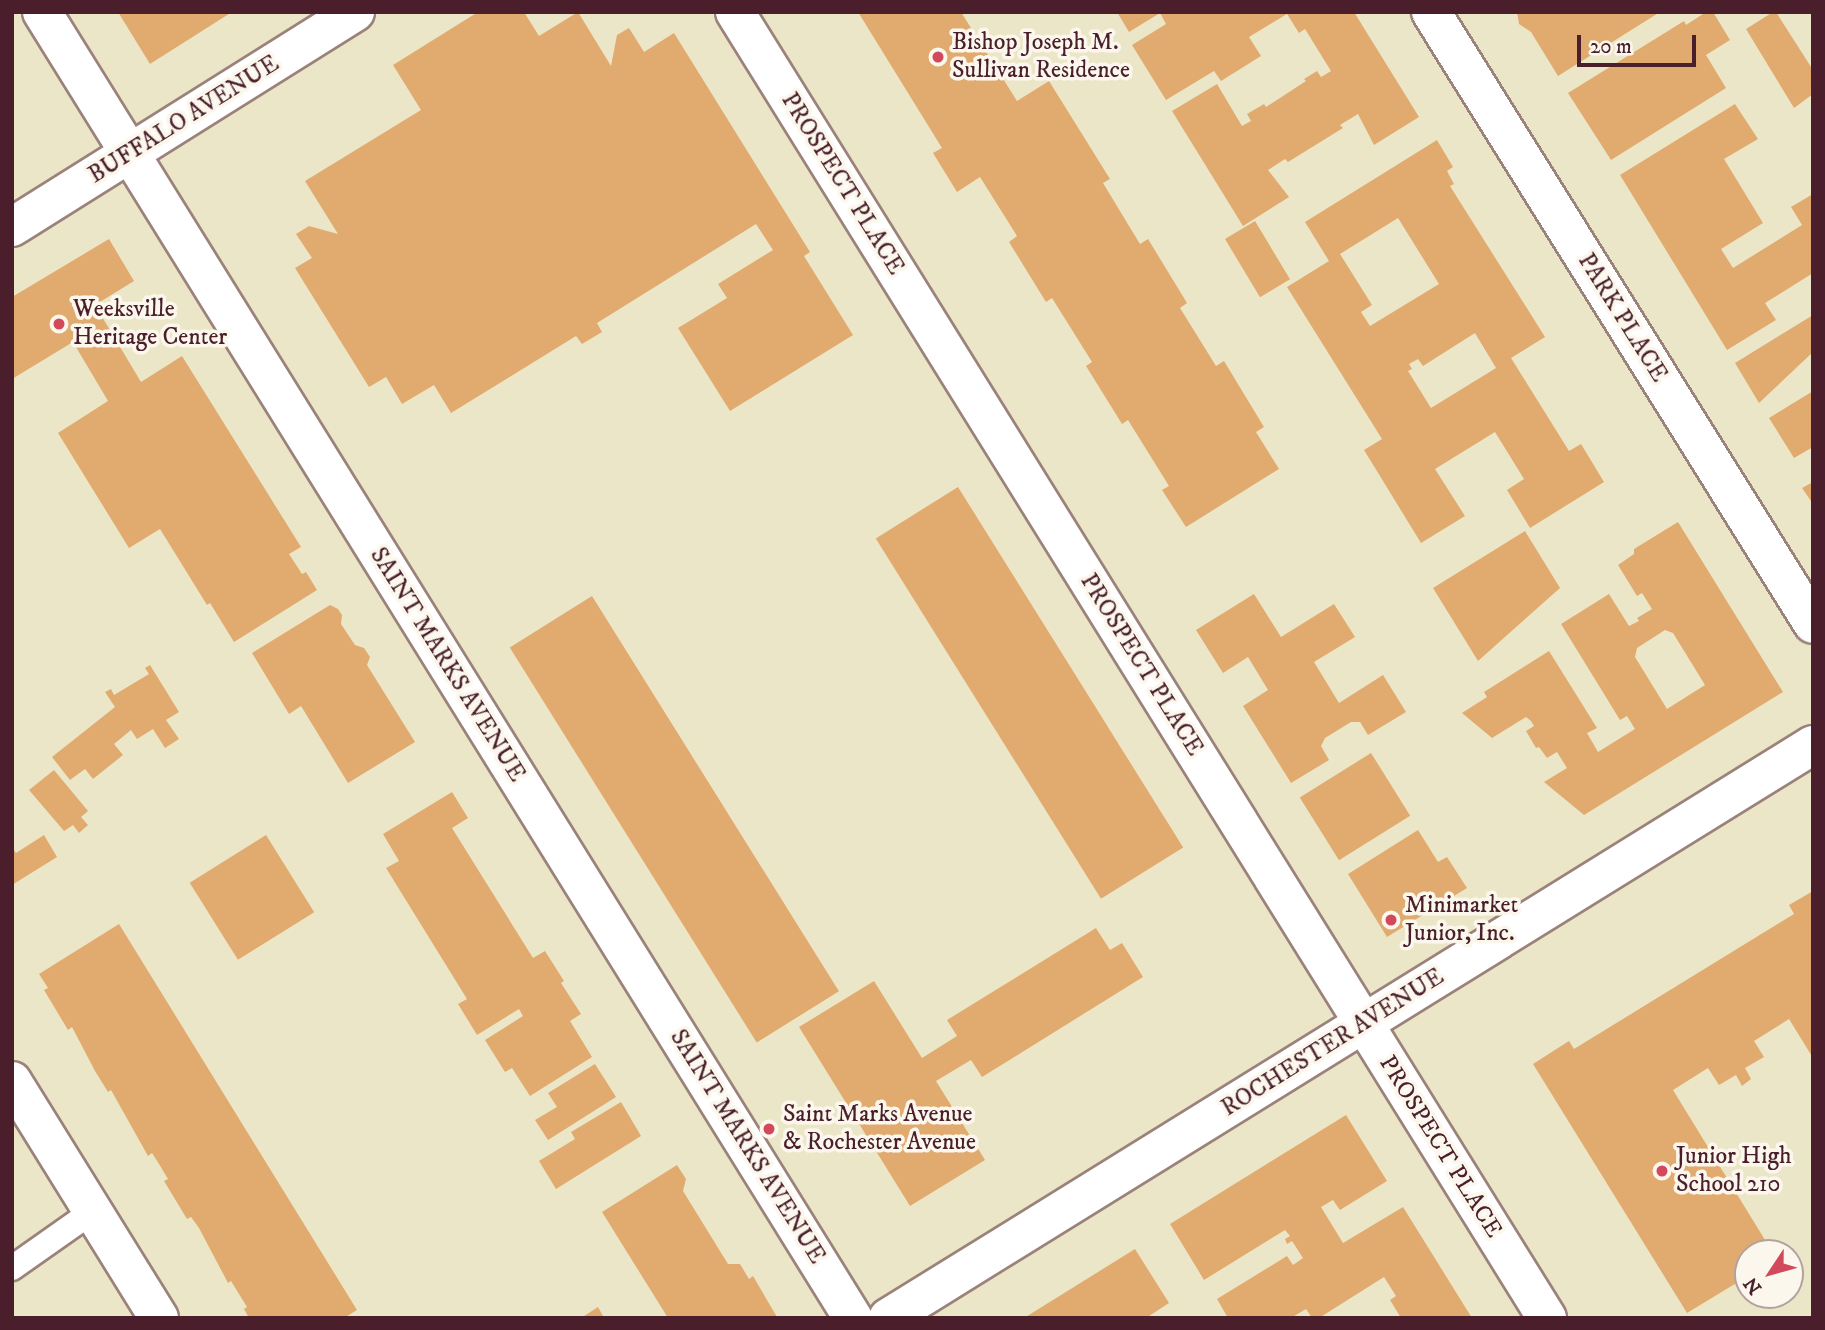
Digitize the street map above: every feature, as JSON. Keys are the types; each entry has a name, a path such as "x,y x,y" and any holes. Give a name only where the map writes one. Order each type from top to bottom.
{"street":[{"name":"SAINT MARKS AVENUE","path":"42,12 853,1318"},
{"name":"BUFFALO AVENUE","path":"12,227 355,12"},
{"name":"PROSPECT PLACE","path":"735,12 1547,1318"},
{"name":"PARK PLACE","path":"1431,12 1813,624"},
{"name":"ROCHESTER AVENUE","path":"888,1318 1813,745"},
{"path":"12,1081 159,1318"}],"lane":[{"path":"12,1268 93,1211"}],"building":[{"path":"118,12 232,12 150,64"},
{"path":"478,12 524,12 539,36 578,12 611,66 617,35 629,28 644,52 674,33 810,252 804,256 853,335 730,411 678,328 727,298 718,284 773,250 756,224 597,323 602,332 582,344 576,336 451,413 434,385 402,404 386,377 369,387 295,268 312,258 296,234 309,226 338,234 305,181 421,110 393,65"},
{"path":"858,12 961,12 1017,101 1049,81 1110,179 1103,183 1140,244 1148,239 1187,303 1180,308 1216,366 1224,361 1264,427 1256,432 1279,469 1186,527 1162,490 1169,486 1128,420 1122,424 1086,366 1092,362 1052,298 1046,302 1009,242 1017,236 980,177 957,192 933,153 942,148"},
{"path":"1117,12 1354,12 1419,117 1374,145 1358,114 1340,125 1343,128 1288,162 1285,159 1268,170 1289,197 1243,226 1172,111 1217,84 1242,126 1251,121 1247,114 1264,104 1266,107 1317,71 1321,77 1331,71 1305,29 1299,33 1287,14 1249,37 1261,56 1221,81 1214,71 1166,100 1132,45 1166,24 1160,13 1129,32"},
{"path":"1517,12 1660,12 1558,76 1531,32 1519,24"},
{"path":"1706,12 1713,12 1730,40 1706,55 1726,88 1611,160 1568,93 1684,21 1686,25"},
{"path":"1776,12 1813,70 1813,94 1794,108 1746,29"},
{"path":"1735,104 1758,139 1724,159 1763,223 1721,249 1733,268 1802,225 1791,207 1813,194 1813,273 1765,303 1776,320 1727,350 1620,175"},
{"path":"1437,140 1453,167 1447,171 1454,184 1450,186 1545,337 1511,358 1569,451 1581,444 1604,482 1530,528 1507,490 1524,479 1495,432 1435,469 1465,516 1421,543 1364,450 1382,439 1287,287 1329,261 1305,222","holes":["1398,218 1439,284 1370,326 1361,312 1372,305 1340,254","1475,333 1496,368 1431,408 1408,371 1412,369 1409,364 1418,359 1423,366"]},
{"path":"1255,221 1290,279 1260,297 1225,239"},
{"path":"109,239 134,281 95,305 141,382 182,356 301,547 289,554 302,574 306,572 317,590 234,642 210,603 207,605 160,529 129,548 58,433 108,401 73,342 12,379 12,297"},
{"path":"1813,315 1813,352 1759,403 1735,363"},
{"path":"1813,391 1813,447 1794,458 1769,418"},
{"path":"1813,482 1813,504 1802,488"},
{"path":"958,487 1183,847 1101,899 876,538"},
{"path":"1678,522 1783,692 1584,815 1544,782 1567,768 1557,752 1547,758 1539,747 1536,748 1526,731 1534,726 1531,721 1526,717 1492,738 1462,713 1487,697 1484,692 1549,651 1597,728 1587,733 1598,752 1635,729 1627,716 1620,720 1561,624 1609,594 1629,626 1652,609 1642,593 1637,596 1618,565 1634,554 1634,549","holes":["1665,630 1673,633 1705,685 1667,709 1635,657 1637,648"]},
{"path":"1525,531 1560,588 1478,661 1433,588"},
{"path":"1254,594 1281,637 1334,604 1355,637 1314,662 1339,703 1383,675 1406,712 1368,735 1360,722 1351,722 1325,738 1321,746 1329,760 1291,783 1243,706 1268,690 1248,657 1223,673 1196,630"},
{"path":"592,596 839,991 757,1043 510,647"},
{"path":"330,605 342,615 341,624 355,645 364,648 370,657 367,665 415,742 348,783 301,706 289,714 252,653"},
{"path":"150,665 179,712 166,720 179,739 165,748 153,729 137,739 131,730 114,744 123,755 93,779 85,769 70,780 52,757 115,707 105,692 111,689 114,695 149,674 145,668"},
{"path":"1371,753 1410,816 1339,860 1300,798"},
{"path":"54,770 88,811 81,817 88,825 79,833 73,825 64,831 29,790"},
{"path":"452,792 468,818 452,828 533,958 545,951 581,1014 570,1021 592,1057 530,1096 512,1068 505,1072 485,1040 523,1016 519,1009 477,1035 458,1004 467,999 386,868 399,861 383,834"},
{"path":"1418,830 1438,862 1447,857 1467,888 1387,937 1348,874"},
{"path":"44,835 57,857 12,885 12,847 16,853"},
{"path":"266,835 314,912 238,960 190,883"},
{"name":"Junior High School 210","path":"1813,891 1813,1058 1789,1019 1754,1041 1764,1057 1745,1068 1751,1079 1742,1086 1736,1075 1719,1085 1708,1068 1673,1090 1764,1239 1734,1239 1734,1284 1687,1313 1533,1064 1569,1041 1574,1049 1794,914 1789,905"},
{"path":"119,924 357,1310 344,1318 249,1318 244,1309 247,1307 231,1281 228,1283 199,1228 191,1217 187,1219 164,1181 168,1179 159,1164 152,1153 148,1156 111,1090 108,1092 95,1071 72,1027 68,1030 44,990 48,988 39,974"},
{"path":"1096,928 1110,950 1122,943 1143,977 982,1077 971,1060 936,1081 985,1160 910,1206 799,1027 874,981 922,1058 957,1036 947,1020"},
{"path":"595,1064 616,1097 548,1140 535,1120 557,1107 548,1093"},
{"path":"621,1102 641,1136 556,1189 539,1161 575,1139 571,1132"},
{"path":"1346,1115 1387,1181 1340,1210 1333,1200 1321,1207 1343,1243 1403,1207 1472,1318 1401,1318 1390,1300 1396,1296 1384,1277 1319,1318 1312,1318 1306,1309 1291,1318 1228,1318 1217,1299 1287,1256 1293,1265 1303,1258 1292,1241 1287,1244 1285,1239 1290,1236 1285,1230 1204,1280 1170,1224"},
{"path":"677,1165 686,1179 683,1191 728,1264 740,1264 749,1279 753,1276 777,1317 668,1318 602,1212"},
{"path":"1135,1249 1169,1303 1146,1318 1024,1318"},
{"path":"598,1307 604,1318 581,1318"}],"place":[{"name":"Bishop Joseph M. Sullivan Residence","path":"938,57"},
{"name":"Weeksville Heritage Center","path":"59,324"},
{"name":"Minimarket Junior, Inc.","path":"1391,920"},
{"name":"Saint Marks Avenue & Rochester Avenue","path":"769,1129"},
{"name":"Junior High School 210","path":"1662,1171"}]}
